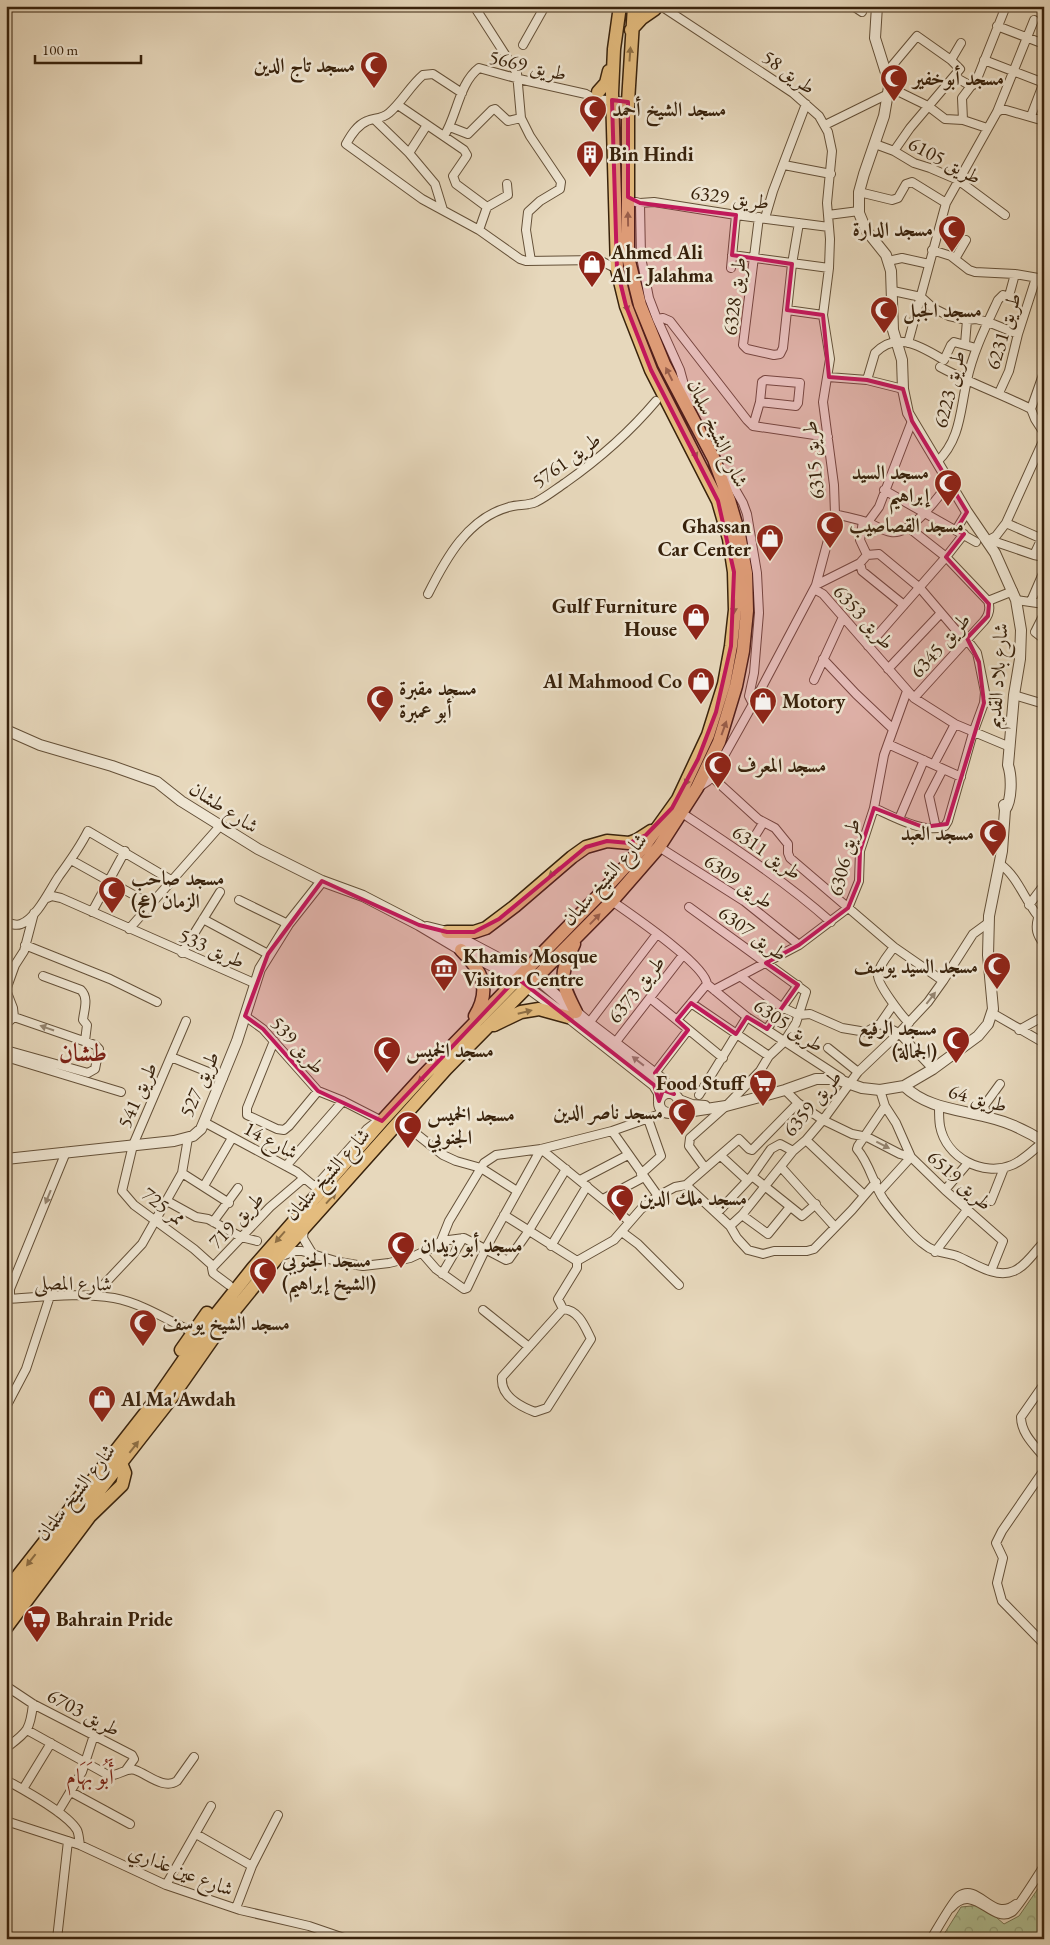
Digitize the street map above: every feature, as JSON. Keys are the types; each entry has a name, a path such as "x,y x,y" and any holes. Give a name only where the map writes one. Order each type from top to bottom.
{"main road":[{"name":"شارع الشيخ سلمان","path":"6,1610 167,1404 221,1327 277,1258 446,1069 612,901 659,847 697,788 719,742 736,686 743,651 746,573 739,534 719,472 664,364 640,305 628,257 628,98 634,6"},
{"path":"632,30 655,7"},
{"name":"شارع الشيخ سلمان","path":"6,1591 158,1397 210,1322 317,1189 466,1030 630,862 664,820 689,778 708,735 724,684 731,646 734,610 734,572 729,540 718,501 661,401 657,385 626,306 617,268 612,97 617,9"},
{"path":"613,113 594,95 606,84 614,49"},
{"path":"448,932 474,932 486,928 586,847 607,841 629,842 637,840 664,820"},
{"path":"485,1029 521,1012 539,1009 572,1014 562,978 565,964 577,936"},
{"path":"460,950 475,964 482,977 483,988 482,1002 466,1030"},
{"path":"102,1469 103,1461 109,1448 156,1387 192,1332 229,1286 253,1268"},
{"path":"6,1628 90,1516 122,1485 125,1473 121,1463"}],"street":[{"path":"474,6 510,61 519,79 521,118 530,136 561,182 560,189 540,201 528,212 526,230 531,261"},
{"path":"523,45 545,6"},
{"path":"853,6 862,12"},
{"name":"شارع بلاد القديم","path":"877,6 875,38 886,73 888,91 884,116 876,144 859,192 861,221 888,261 891,271 893,292 891,310 896,341 902,360 904,402 912,421 949,483 967,512 988,540 1014,595 1021,630 1020,659 1014,696 1008,765 1004,774 1003,802 1005,810 1000,864 990,902 988,923 988,955 993,999 992,1013"},
{"path":"963,120 962,98 976,82 1006,6"},
{"name":"طريق 58","path":"655,7 670,13 782,84 819,116 825,125"},
{"path":"908,343 946,203 997,112 1034,20"},
{"path":"997,26 1044,44"},
{"path":"886,73 915,37 920,37 959,67 956,75 971,86"},
{"path":"951,60 961,43"},
{"path":"984,60 1044,82 1031,116"},
{"name":"طريق 5669","path":"444,136 450,127 462,93 479,68 519,79 594,95 628,98"},
{"path":"462,93 433,74 427,73 419,78 398,105 386,115 375,120 368,120 360,125 346,144 422,200 479,230 520,259 531,261 599,260 617,268"},
{"name":"طريق 6105","path":"894,151 904,135 956,75"},
{"path":"825,125 888,91"},
{"name":"طريق 6105","path":"888,91 928,106 948,120 963,120 987,128"},
{"name":"طريق 6328","path":"787,310 782,351 780,354 774,355 747,349 743,345 762,217 784,165 806,104"},
{"path":"398,105 464,150 467,155 453,176 454,182 487,207"},
{"path":"450,127 468,134 495,109 506,124 521,118"},
{"path":"997,112 1006,110 1031,116 1044,122"},
{"path":"375,120 409,153 435,184 443,210"},
{"path":"409,153 427,125"},
{"name":"طريق 6315","path":"697,788 712,777 815,587 835,514 834,485 823,402 830,359 823,315 828,268 828,192 832,152 825,125"},
{"name":"طريق 6105","path":"876,144 894,151 914,163 958,180 1005,215"},
{"path":"784,165 830,174"},
{"path":"859,192 892,200 898,198 906,184 912,182 946,203"},
{"path":"479,230 487,207 508,195 507,184"},
{"name":"طريق 6329","path":"628,198 640,203 654,202 829,227"},
{"path":"640,203 641,257 649,298 656,319 680,370 693,422"},
{"path":"828,215 859,210"},
{"path":"731,268 736,215"},
{"path":"799,224 787,310 823,315"},
{"path":"955,259 966,240"},
{"path":"932,250 955,259 969,270 975,272 1015,274 1040,278"},
{"path":"732,255 828,268"},
{"path":"888,261 902,258 929,264"},
{"name":"طريق 6223","path":"938,462 946,454 957,434 967,381 976,348 999,298 1003,295 1012,298 1015,274"},
{"name":"طريق 6231","path":"999,393 1009,371 1018,334 1040,278"},
{"path":"893,292 921,297 941,312 967,320 988,322 1018,334"},
{"path":"656,319 663,318 670,321 707,371 753,426 828,437"},
{"path":"965,344 967,320"},
{"path":"867,380 875,353 896,341 921,347 944,360 952,343 965,344 976,348"},
{"path":"940,367 1031,409"},
{"path":"1044,372 1031,409 1035,420 1044,432"},
{"path":"828,377 867,380 903,389"},
{"path":"753,426 760,402 761,384 765,380 800,383 796,406 760,402"},
{"name":"طريق 5761","path":"428,594 444,563 461,538 487,517 509,507 535,502 580,472 624,437 661,401"},
{"path":"867,555 860,540 865,522 876,514 912,421"},
{"path":"988,540 996,536 1006,522 1044,439"},
{"path":"719,472 728,478 743,502 752,544 759,594 754,673 749,696 753,704"},
{"path":"835,514 892,532 899,532 908,527 925,512 949,483"},
{"path":"884,490 976,542"},
{"path":"956,530 967,512"},
{"path":"1006,522 1040,538 1041,540 1034,556"},
{"name":"طريق 6345","path":"908,527 946,557 988,601 990,608 988,616 914,698"},
{"path":"868,646 920,588 964,534"},
{"path":"988,540 1034,556 1044,557"},
{"path":"815,587 860,564 867,555 879,554 920,588 977,653 985,692 981,715 973,733 945,826 936,828 923,827 874,808"},
{"path":"860,564 862,571 866,575 904,605"},
{"path":"1031,601 1044,571"},
{"name":"طريق 6353","path":"815,587 914,698 955,724 1010,747"},
{"path":"988,601 1014,595 1044,604"},
{"name":"طريق 6353","path":"888,669 942,613"},
{"path":"1035,632 1044,614"},
{"path":"814,680 843,617"},
{"path":"1021,630 1035,632 1044,639"},
{"path":"823,659 893,729"},
{"path":"754,673 760,679 766,680"},
{"name":"طريق 6306","path":"714,990 799,945 848,908 858,880 860,851 874,808 880,770 906,691"},
{"path":"1014,696 1044,704"},
{"path":"934,764 955,724"},
{"name":"شارع طشان","path":"6,730 40,745 121,768 157,782 220,826 258,849 322,881 350,890 418,924 460,950 521,975"},
{"path":"888,744 961,777"},
{"path":"899,819 924,760"},
{"path":"936,828 929,796 943,769"},
{"path":"712,777 763,823 774,828 788,843 790,858 894,947 943,981"},
{"name":"طريق 6311","path":"682,813 807,900 831,922"},
{"path":"755,836 763,823"},
{"path":"129,929 220,826"},
{"path":"6,922 20,925 48,898 88,831 172,880"},
{"name":"طريق 6309","path":"659,847 744,901 799,945"},
{"path":"92,912 125,851"},
{"path":"71,860 150,904"},
{"path":"1000,864 1010,872 1029,905 1041,921 1036,931 1044,944"},
{"name":"طريق 527","path":"6,1159 174,1141 188,1138 197,1133 204,1122 223,1078 246,1016 254,983 268,954 288,924 322,881"},
{"path":"1029,905 1044,885"},
{"path":"182,953 220,892"},
{"name":"طريق 533","path":"48,898 52,896 61,898 182,953 254,983"},
{"path":"240,900 288,924"},
{"path":"612,901 658,934 705,977 707,984 677,1020"},
{"name":"طريق 6307","path":"689,907 798,985"},
{"path":"14,1017 13,1008 6,990 15,965 21,958 34,912"},
{"path":"203,919 268,954"},
{"name":"طريق 6359","path":"730,1226 742,1215 793,1151 806,1140 823,1120 858,1072 909,1023 943,981 973,934 988,923"},
{"name":"شارع طشان","path":"418,924 448,932 532,982"},
{"path":"589,1023 658,934"},
{"path":"25,945 110,979 158,1002"},
{"path":"894,947 878,974 893,1005 909,1023"},
{"name":"طريق 6373","path":"615,1043 683,955"},
{"path":"43,976 84,993 86,1000 83,1020 87,1026 85,1042"},
{"path":"740,976 781,1007 799,1015 810,1014 842,1028 866,1032 880,1024 893,1005"},
{"path":"532,982 654,1085 659,1093 659,1102 662,1109 669,1112 687,1112 726,1106 785,1090 816,1079 836,1079 849,1084 880,1090 904,1086 933,1069 978,1036 988,1024 992,1013 1044,1043"},
{"name":"طريق 6305","path":"707,984 747,1017 849,1084"},
{"path":"705,1168 690,1146 690,1138 726,1106 760,1071 769,1056 784,1042 796,1023 806,992 798,985 767,1029"},
{"path":"650,998 723,1058"},
{"path":"691,1003 769,1056"},
{"path":"441,1241 449,1221 482,1165 496,1155 540,1148 612,1131 669,1112 678,1107 676,1097 666,1082 589,1023 572,1014"},
{"name":"طريق 539","path":"246,1016 263,1029 318,1091 343,1101 382,1121"},
{"path":"1019,1030 1044,1016"},
{"path":"14,1017 95,1045 99,1049 95,1069 88,1082"},
{"path":"6,1024 14,1017"},
{"path":"699,1095 747,1017"},
{"name":"طريق 541","path":"122,1187 133,1145 186,1021"},
{"path":"880,1024 899,1033 933,1069"},
{"path":"655,1073 688,1030"},
{"path":"274,1041 246,1108 247,1115 277,1129 284,1130 318,1091"},
{"path":"828,1048 858,1072"},
{"path":"6,1050 82,1072 92,1072"},
{"path":"6,1057 121,1092"},
{"name":"طريق 541","path":"172,1057 223,1078"},
{"path":"987,1117 984,1106 1000,1084"},
{"name":"طريق 64","path":"904,1086 912,1093 939,1107 987,1117 1027,1131 1043,1142"},
{"name":"طريق 6519","path":"785,1090 798,1103 823,1120 852,1134 864,1136 911,1157 1003,1241 991,1271"},
{"path":"880,1090 885,1106 896,1123 911,1157 880,1191"},
{"path":"648,1119 665,1094 699,1106 726,1106"},
{"path":"286,1166 343,1101"},
{"path":"577,1261 614,1240 641,1209 658,1196 675,1187 686,1185 740,1139 750,1150 763,1140 798,1103"},
{"path":"885,1106 857,1149 864,1158 889,1206 924,1245 935,1252 944,1253 991,1271 1003,1273 1021,1268 1044,1242"},
{"path":"939,1107 940,1126 953,1151 968,1162 979,1167 991,1169 1004,1168 1021,1161 1043,1142"},
{"path":"603,1199 642,1176 660,1158 661,1153 648,1119"},
{"path":"400,1121 456,1162 482,1165 517,1191"},
{"name":"شارع 14","path":"204,1122 286,1166 317,1189"},
{"path":"612,1131 642,1176 658,1196"},
{"path":"93,1296 142,1244 156,1222 182,1173 188,1138"},
{"path":"204,1186 232,1138"},
{"path":"763,1140 771,1148"},
{"path":"806,1140 864,1195"},
{"path":"174,1141 186,1156"},
{"path":"717,1213 749,1178 771,1148 780,1144 793,1151"},
{"path":"540,1148 629,1221"},
{"path":"422,1254 442,1274 466,1289 540,1148"},
{"path":"8,1299 10,1289 66,1152"},
{"path":"580,1180 628,1155"},
{"path":"721,1156 749,1178 765,1185 803,1216 816,1204"},
{"path":"945,1190 968,1162"},
{"path":"781,1167 835,1227"},
{"path":"991,1201 1004,1168"},
{"path":"277,1258 295,1251 363,1266 388,1263 422,1254 441,1241 466,1238 506,1260 509,1259 528,1232 566,1169"},
{"path":"182,1173 229,1203"},
{"name":"طريق 719","path":"229,1286 212,1272 214,1266 270,1207 304,1178"},
{"path":"686,1185 730,1226 737,1238 748,1250 763,1254 814,1249 876,1182"},
{"path":"551,1246 587,1186"},
{"name":"ممر 725","path":"122,1187 124,1195 134,1205 214,1266"},
{"path":"214,1222 238,1188"},
{"path":"167,1201 196,1217 206,1218 241,1237 257,1241"},
{"path":"742,1215 766,1234 790,1206"},
{"path":"935,1252 967,1210"},
{"path":"504,1215 528,1232 577,1261"},
{"path":"304,1228 303,1238 312,1254"},
{"path":"622,1232 638,1244 679,1285"},
{"path":"442,1274 463,1238"},
{"path":"563,1309 558,1299 577,1268 577,1261"},
{"path":"6,1407 26,1370 50,1296"},
{"name":"شارع المصلى","path":"8,1299 50,1296 115,1298 137,1305 192,1332"},
{"path":"563,1309 569,1310 580,1318 591,1339 548,1408 541,1412 530,1410 504,1392 501,1385 502,1377 563,1309"},
{"path":"483,1310 529,1347"},
{"path":"1044,1384 1021,1417 1021,1424 1026,1434 1044,1457"},
{"path":"1044,1470 1002,1531 996,1543 1003,1558 997,1583 1002,1601 1044,1644"},
{"name":"طريق 6703","path":"6,1686 34,1704 133,1756 133,1760 126,1770"},
{"path":"6,1748 27,1730 31,1723 34,1704"},
{"path":"27,1730 108,1775 116,1775 126,1770 134,1769 165,1783 173,1784 194,1757"},
{"path":"58,1812 86,1763 94,1735"},
{"path":"23,1789 51,1743"},
{"path":"6,1780 58,1812 76,1828 80,1845"},
{"path":"71,1792 130,1824"},
{"path":"166,1885 211,1806"},
{"path":"236,1908 252,1866 278,1815"},
{"name":"شارع عين عذاري","path":"6,1820 80,1845 166,1885 236,1908 309,1926 347,1939"},
{"path":"196,1834 252,1866"},
{"path":"57,1939 68,1841"},
{"path":"931,1939 956,1898 966,1893 976,1895 986,1904 995,1908 1006,1909 1021,1899 1044,1866"}],"highlighted area":[{"path":"612,100 628,102 628,197 640,203 736,215 732,255 792,264 787,310 823,315 829,377 867,380 903,389 912,421 967,512 956,530 964,534 946,557 989,604 988,616 967,638 979,662 984,703 947,824 923,827 874,808 860,851 859,881 848,908 799,945 766,963 798,985 767,1029 747,1017 736,1034 691,1003 677,1020 688,1030 655,1073 674,1094 663,1090 659,1101 654,1085 517,978 382,1121 318,1091 263,1029 245,1016 268,954 322,881 419,925 447,932 474,932 499,919 586,847 607,841 629,843 646,835 672,808 698,759 716,712 731,646 734,572 718,501 651,370 626,306 617,269"}],"green space":[{"path":"1044,1880 1044,1939 941,1939 961,1907 982,1905 1004,1924 1019,1916"}],"place":[{"name":"مسجد تاج الدين","path":"374,89"},
{"name":"مسجد أبوخفير","path":"894,102"},
{"name":"مسجد الشيخ أحمد","path":"593,133"},
{"name":"Bin Hindi","path":"590,178"},
{"name":"مسجد الدارة","path":"952,253"},
{"name":"Ahmed Ali Al - Jalahma","path":"592,288"},
{"name":"مسجد الجبل","path":"884,334"},
{"name":"مسجد السيد إبراهيم","path":"948,507"},
{"name":"مسجد القصاصيب","path":"830,549"},
{"name":"Ghassan Car Center","path":"770,562"},
{"name":"Gulf Furniture House","path":"696,641"},
{"name":"Al Mahmood Co","path":"701,705"},
{"name":"مسجد مقبرة أبو عمبرة","path":"380,723"},
{"name":"Motory","path":"763,725"},
{"name":"مسجد المعرف","path":"718,789"},
{"name":"مسجد العبد","path":"993,857"},
{"name":"مسجد صاحب الزمان (عج)","path":"112,914"},
{"name":"مسجد السيد يوسف","path":"997,990"},
{"name":"Khamis Mosque Visitor Centre","path":"444,992"},
{"name":"مسجد الرفيع (الجمالة)","path":"956,1064"},
{"name":"مسجد الخميس","path":"387,1074"},
{"name":"Food Stuff","path":"763,1107"},
{"name":"مسجد ناصر الدين","path":"682,1136"},
{"name":"مسجد الخميس الجنوبي","path":"408,1149"},
{"name":"مسجد ملك الدين","path":"620,1222"},
{"name":"مسجد أبو زيدان","path":"401,1269"},
{"name":"مسجد الجنوبي (الشيخ إبراهيم)","path":"263,1295"},
{"name":"مسجد الشيخ يوسف","path":"143,1347"},
{"name":"Al Ma'Awdah","path":"102,1423"},
{"name":"Bahrain Pride","path":"37,1643"}],"district":[{"name":"طشان","path":"83,1052"},
{"name":"أَبُو بَهَام","path":"90,1776"}]}
